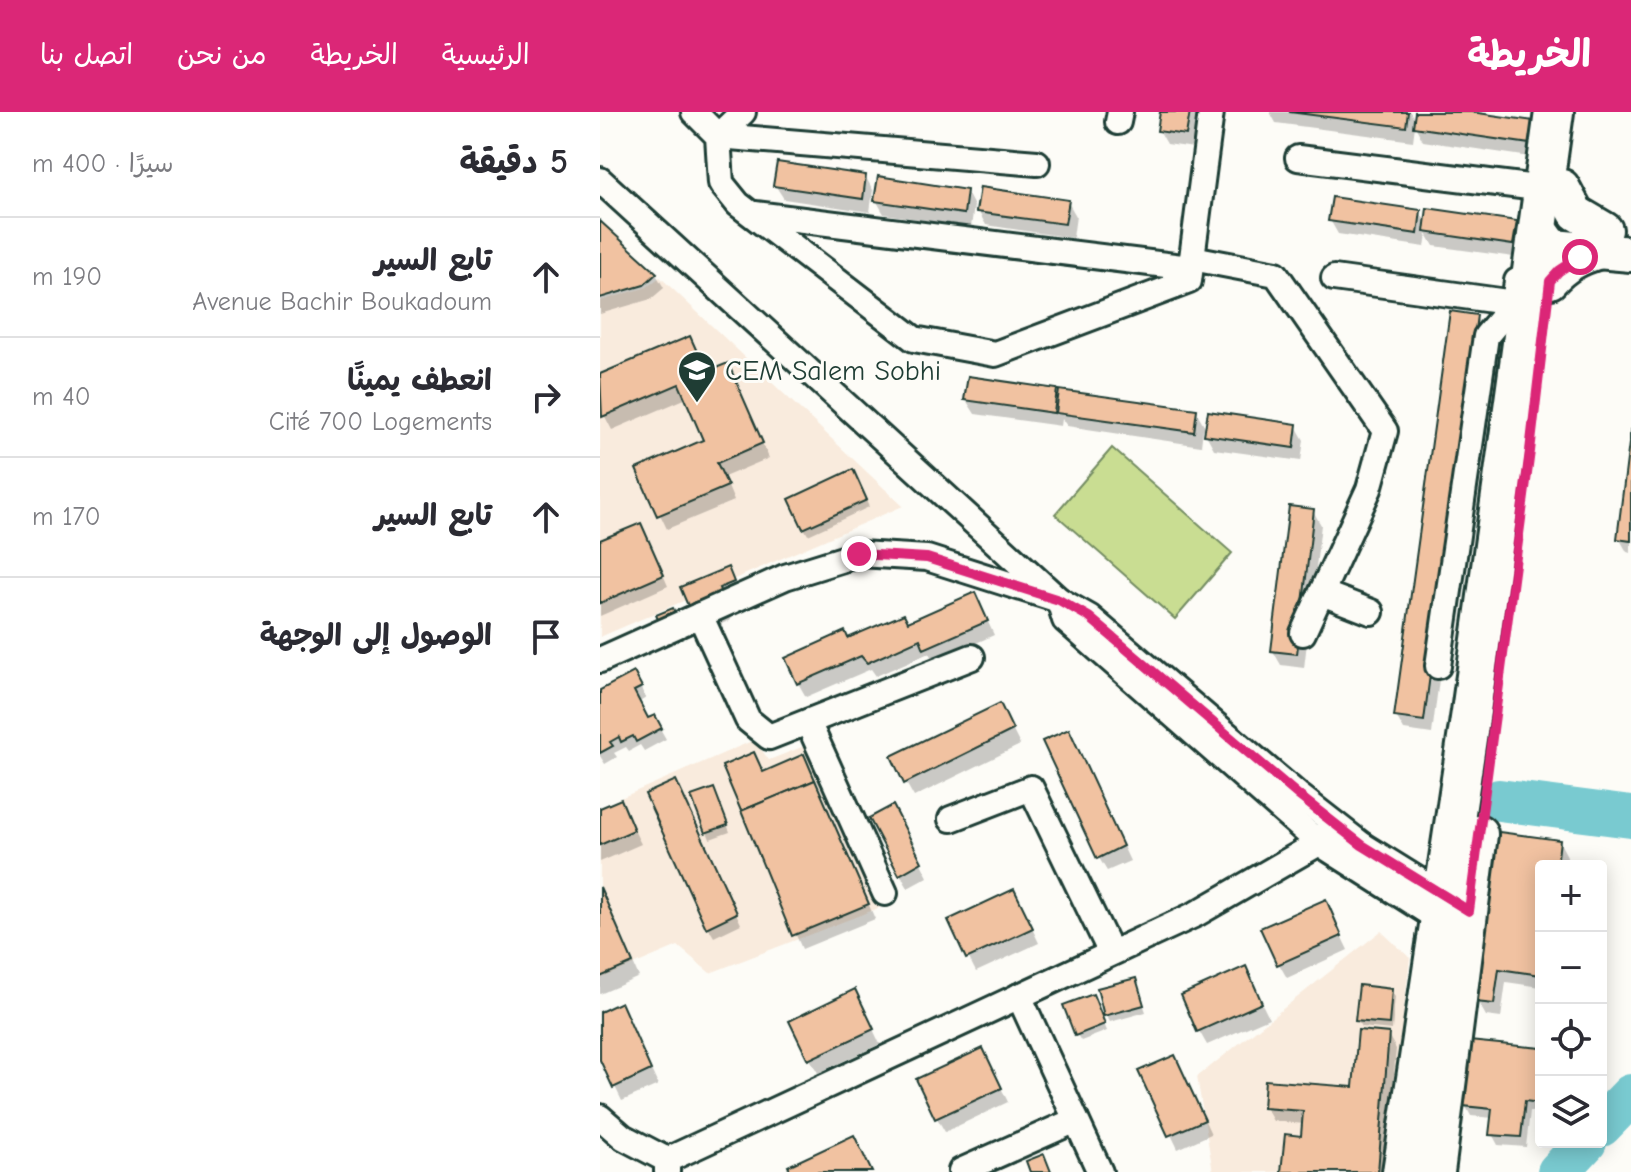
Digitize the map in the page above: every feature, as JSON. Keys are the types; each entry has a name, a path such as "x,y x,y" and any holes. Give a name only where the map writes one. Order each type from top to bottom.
{"main road":[{"path":"1402,1172 1439,908 1530,451 1554,112"},
{"path":"1574,112 1546,187 1546,242 1568,264 1617,242"},
{"path":"1546,187 1617,242"},
{"path":"1546,242 1617,242"},
{"path":"1435,1172 1439,908"}],"street":[{"path":"694,112 718,136 1037,163"},
{"path":"743,112 718,136 721,183 738,204 914,339 995,354 1189,281 1211,112"},
{"path":"1438,666 1486,336 1514,303 1546,187 1539,112"},
{"path":"1298,158 1546,187"},
{"path":"600,180 1059,600 1065,620 1319,843 1439,908"},
{"path":"752,214 1276,274 1385,431 1369,489 1303,633"},
{"path":"1334,278 1514,303"},
{"path":"600,660 785,577 859,554 927,558 1059,600 1089,617 1439,908"},
{"path":"1322,593 1371,612"},
{"path":"700,615 748,720 769,737 972,657"},
{"path":"808,722 885,893"},
{"path":"951,819 1031,788 1111,953"},
{"path":"600,1117 623,1137 667,1166 1196,914 1319,843 1332,822"},
{"path":"1319,843 1362,845"},
{"path":"1019,996 1100,1172"},
{"path":"961,1171 1076,1120"}],"shaded area":[{"name":"CEM Salem Sobhi","path":"660,277 903,506 600,637 600,301 647,287"},
{"path":"754,740 769,760 807,745 881,907 710,973 678,946 600,979 600,807"},
{"path":"1381,931 1410,958 1385,1172 1213,1172 1197,1077"}],"green space":[{"path":"1112,448 1232,553 1175,619 1055,514"}],"building":[{"path":"1160,112 1190,112 1186,135 1157,131"},
{"path":"1289,112 1408,112 1406,127"},
{"path":"1415,112 1471,112 1534,121 1530,144 1413,127"},
{"path":"777,162 866,175 863,199 773,186"},
{"path":"878,176 967,190 964,214 874,201"},
{"path":"980,187 1069,200 1065,224 976,212"},
{"path":"1332,197 1421,210 1418,234 1328,221"},
{"path":"1427,208 1517,221 1513,245 1424,232"},
{"path":"600,221 657,273 644,285 600,298"},
{"path":"1450,311 1477,315 1424,721 1394,717"},
{"path":"690,336 706,372 728,363 763,443 717,463 728,486 657,516 636,469 703,440 679,384 602,417 600,374"},
{"path":"968,376 1057,389 1054,413 964,400"},
{"path":"1059,390 1197,409 1194,432 1056,413"},
{"path":"1208,411 1297,424 1294,448 1204,435"},
{"path":"1631,427 1631,541 1617,539"},
{"path":"853,469 867,500 803,529 789,499"},
{"path":"1289,506 1314,509 1297,654 1271,651"},
{"path":"641,523 664,575 600,603 600,540"},
{"path":"728,567 734,582 719,588 729,613 697,627 680,587"},
{"path":"975,592 988,621 924,649 920,639 867,663 861,656 797,684 785,658 845,631 848,638 904,614 908,622"},
{"path":"673,608 683,632 667,639 656,615"},
{"path":"634,672 642,687 634,691 648,718 655,715 662,728 636,742 633,736 621,742 619,737 610,742 613,746 600,753 600,690"},
{"path":"1000,703 1013,730 904,784 891,756"},
{"path":"1069,729 1123,846 1097,859 1042,741"},
{"path":"754,752 763,772 804,754 815,780 741,811 722,766"},
{"path":"676,780 737,913 706,928 645,794"},
{"path":"815,780 869,904 792,936 741,811"},
{"path":"714,788 728,825 705,833 691,796"},
{"path":"621,799 634,830 600,845 600,808"},
{"path":"893,805 922,862 899,875 869,818"},
{"path":"1499,832 1560,840 1558,860 1535,860 1535,974 1499,969 1494,1004 1476,1002"},
{"path":"600,887 633,963 600,977"},
{"path":"1014,889 1033,928 966,959 948,920"},
{"path":"1326,899 1342,936 1277,965 1260,928"},
{"path":"1246,966 1262,1003 1197,1032 1181,995"},
{"path":"1136,978 1144,1005 1104,1016 1097,988"},
{"path":"1359,985 1392,989 1389,1024 1355,1021"},
{"path":"855,989 874,1029 808,1060 789,1021"},
{"path":"1093,994 1105,1024 1075,1036 1063,1005"},
{"path":"621,1002 651,1070 613,1088 600,1060 600,1012"},
{"path":"1358,1030 1389,1033 1378,1172 1281,1172 1285,1134 1301,1136 1303,1111 1263,1108 1265,1080 1353,1087"},
{"path":"1469,1041 1535,1047 1535,1102 1525,1101 1521,1137 1489,1135 1492,1109 1463,1106"},
{"path":"983,1048 1002,1088 935,1119 916,1079"},
{"path":"1175,1055 1205,1120 1168,1136 1138,1071"},
{"path":"854,1135 872,1172 791,1172 788,1166"},
{"path":"1044,1154 1051,1172 1030,1172 1026,1161"}],"waterway":[{"path":"1499,800 1631,817"},
{"path":"1607,1120 1631,1095"},
{"path":"1558,1172 1580,1148"}],"place":[{"name":"CEM Salem Sobhi","path":"697,404"}],"route":[{"path":"859,554 927,558 1066,603 1089,617 1298,795 1362,845 1469,911 1550,281 1580,257"}]}
